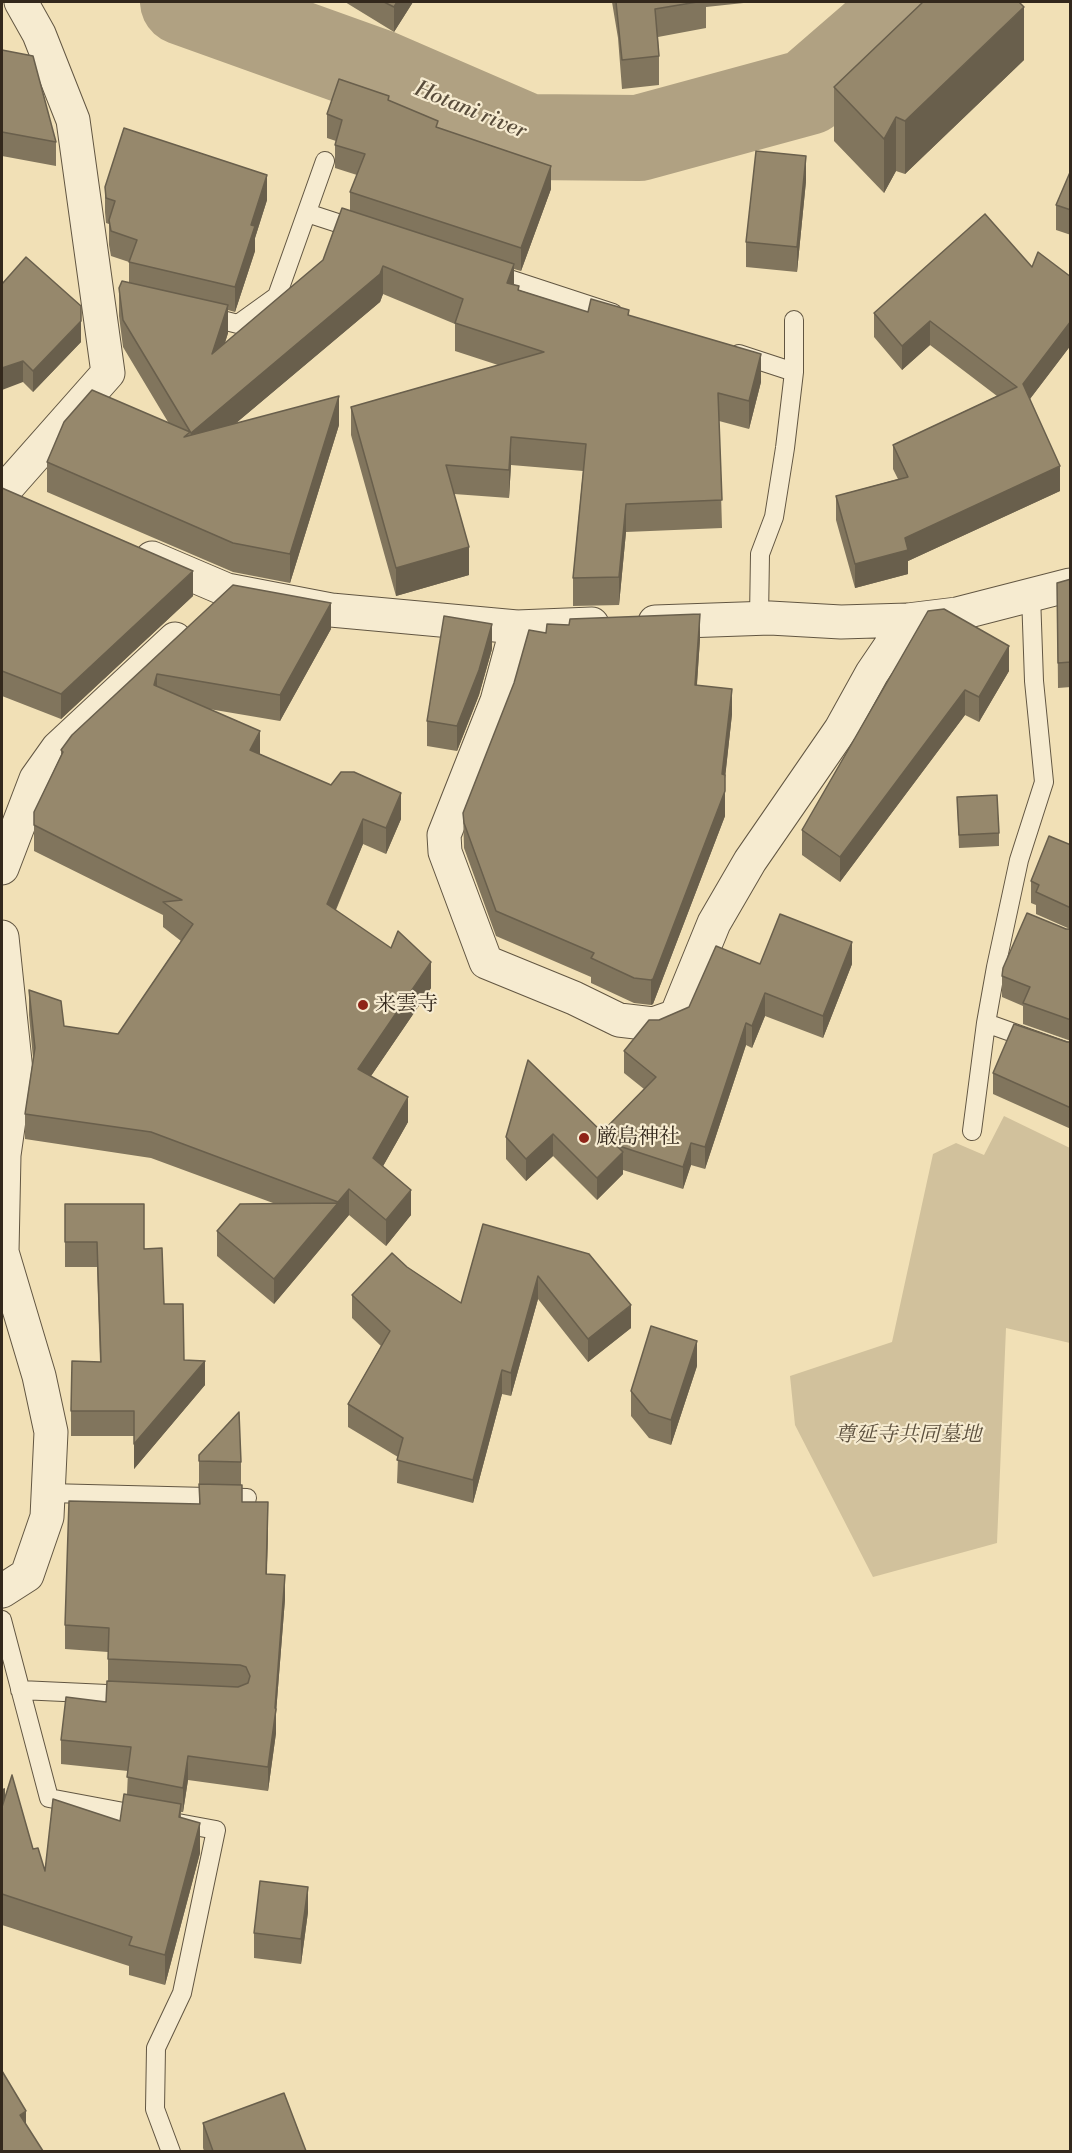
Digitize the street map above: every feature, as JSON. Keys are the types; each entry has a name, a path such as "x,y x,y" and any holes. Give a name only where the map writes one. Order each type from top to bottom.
{"street":[{"path":"21,2 39,34 73,120 107,293 108,373 2,493 34,507"},
{"path":"120,544 209,607 331,610 517,627 759,618 841,622 908,620 957,614 1071,585"},
{"path":"2,868 9,825 36,779 58,748 209,607"},
{"path":"517,627 497,701 444,835 445,852 486,962 574,998 619,1020 653,1024 676,1016 714,923 773,825 841,729 872,673 908,620"},
{"path":"2,937 16,1071 4,1155 2,1252 39,1376 51,1432 47,1517 27,1575 2,1591"}],"lane":[{"path":"184,311 238,324 277,296 326,161"},
{"path":"307,213 375,235"},
{"path":"477,268 624,316"},
{"path":"759,618 760,555 774,517 795,372 795,320"},
{"path":"726,350 795,372"},
{"path":"972,1131 986,1023 1007,914 1019,860 1044,782 1034,681 1031,595"},
{"path":"1007,914 1028,922"},
{"path":"986,1023 1071,1053"},
{"path":"48,1493 247,1498"},
{"path":"2,1620 49,1798 216,1830 182,1994 156,2048 155,2109 171,2151"},
{"path":"20,1690 147,1696"}],"green space":[{"name":"尊延寺共同墓地","path":"1004,1116 1070,1148 1070,1343 1006,1328 997,1543 873,1577 795,1425 790,1376 892,1342 933,1154 956,1143 984,1155"}],"building":[{"path":"384,2 397,2 394,7"},
{"path":"616,2 697,2 655,9 659,56 622,60"},
{"path":"923,2 1019,2 1024,7 905,121 896,117 884,139 834,87"},
{"path":"2,50 33,56 56,142 2,132"},
{"path":"339,79 389,96 388,100 438,121 436,127 551,166 521,248 350,192 365,154 335,145 342,120 327,114"},
{"path":"124,128 267,175 251,225 255,226 235,287 129,262 137,240 111,231 109,220 115,201 106,198 105,187"},
{"path":"756,151 806,156 797,247 746,242"},
{"path":"1071,170 1071,210 1056,205"},
{"path":"342,208 514,264 507,283 519,286 518,290 588,312 591,299 629,310 628,315 761,354 749,401 718,393 722,500 626,504 619,577 573,578 586,444 511,437 509,470 446,465 469,547 396,568 351,407 544,352 455,323 463,299 383,266 380,274 191,433 123,320 119,288 122,281 228,305 212,354 323,260"},
{"path":"985,214 1032,267 1038,252 1071,277 1071,321 1023,384 1060,466 905,538 908,550 855,564 836,496 908,477 893,445 1017,387 930,321 902,346 874,313"},
{"path":"26,257 81,306 81,321 33,371 23,361 2,368 2,284"},
{"path":"92,390 190,432 184,437 339,396 290,554 233,543 47,462 64,422"},
{"path":"2,488 193,571 61,694 2,671"},
{"path":"1071,579 1071,662 1058,663 1057,583"},
{"path":"233,585 331,603 280,695 157,674 154,685 260,731 250,750 331,785 341,772 354,772 401,793 386,828 363,819 327,904 391,948 398,931 431,962 358,1069 408,1097 373,1158 411,1190 386,1220 349,1189 338,1202 151,1132 25,1114 35,1048 29,990 61,1001 64,1026 118,1034 193,924 163,902 182,900 34,825 34,812 63,752 61,750 72,735"},
{"path":"944,609 1009,646 979,697 965,690 840,857 802,830 928,611"},
{"path":"700,614 695,685 732,689 722,774 725,775 725,791 653,979 634,978 591,958 594,953 496,911 464,823 463,813 514,683 529,630 546,633 547,624 569,625 570,619"},
{"path":"444,616 492,624 479,670 457,726 427,721"},
{"path":"997,795 999,833 959,835 957,797"},
{"path":"1049,836 1071,845 1071,908 1036,892 1039,885 1031,881"},
{"path":"1027,913 1071,929 1071,1020 1023,1003 1030,987 1002,976 1003,968"},
{"path":"780,914 852,942 823,1016 765,993 752,1026 746,1023 705,1147 691,1143 683,1167 616,1145 623,1152 597,1178 553,1134 526,1159 506,1137 528,1060 602,1132 656,1077 624,1051 649,1020 659,1020 689,1007 716,946 760,964"},
{"path":"1014,1024 1071,1042 1071,1108 993,1073"},
{"path":"338,1203 274,1279 217,1231 240,1204"},
{"path":"65,1204 144,1204 144,1249 162,1248 164,1304 183,1304 184,1360 205,1361 134,1444 134,1411 71,1411 72,1361 101,1362 97,1242 65,1242"},
{"path":"483,1224 589,1254 631,1305 588,1339 538,1276 511,1373 502,1370 473,1480 397,1460 403,1438 348,1404 390,1331 352,1295 392,1253 407,1267 461,1303"},
{"path":"651,1326 697,1341 671,1420 649,1413 631,1391"},
{"path":"239,1412 241,1462 199,1461 199,1455"},
{"path":"199,1484 242,1485 242,1502 268,1502 266,1574 285,1575 276,1709 268,1767 188,1756 183,1788 127,1777 131,1747 61,1740 66,1697 106,1702 107,1681 238,1687 248,1683 250,1676 246,1667 240,1665 108,1659 109,1628 65,1625 69,1501 200,1504"},
{"path":"12,1775 33,1849 38,1848 45,1871 53,1799 120,1821 124,1794 181,1804 179,1817 200,1823 165,1955 129,1945 132,1937 2,1894 2,1807"},
{"path":"260,1881 308,1887 301,1939 254,1933"},
{"path":"2,2071 26,2111 20,2115 43,2151 2,2151"},
{"path":"284,2093 306,2151 213,2151 203,2123"}],"waterway":[{"name":"Hotani river","path":"183,2 378,72 528,137 639,138 808,92 912,2"}],"place":[{"name":"来雲寺","path":"363,1005"},
{"name":"厳島神社","path":"584,1138"}]}
